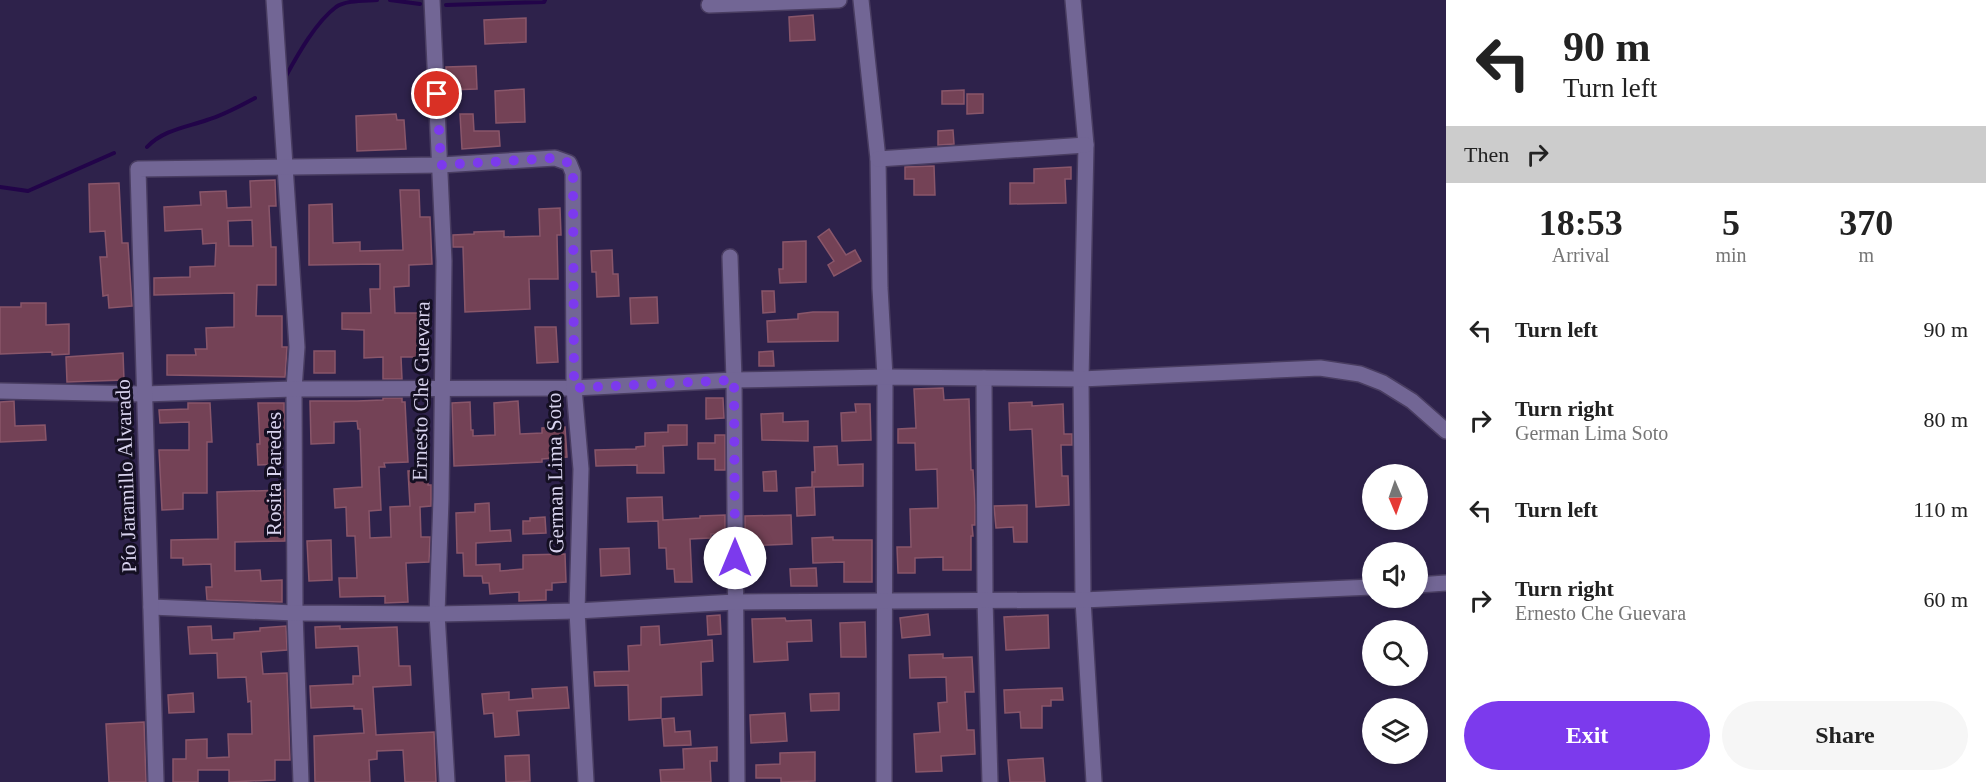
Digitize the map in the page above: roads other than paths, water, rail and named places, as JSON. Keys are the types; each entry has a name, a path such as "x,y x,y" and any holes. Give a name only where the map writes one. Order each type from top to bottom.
{"street":[{"name":"Rosita Paredes","path":"274,0 297,347 294,389 295,613 301,782"},
{"name":"Ernesto Che Guevara","path":"432,0 444,261 437,614 447,782"},
{"path":"709,5 839,0"},
{"path":"861,0 878,159 880,288 885,378 884,782"},
{"path":"1074,0 1086,145 1081,379 1083,600 1094,782"},
{"path":"878,159 1086,145"},
{"name":"German Lima Soto","path":"441,165 555,158 569,163 573,172 574,388 581,469 577,611 586,782"},
{"path":"284,166 441,165"},
{"name":"Pío Jaramillo Alvarado","path":"156,782 138,169 284,166"},
{"path":"730,257 734,380 737,782"},
{"path":"0,391 144,394 294,389 574,388 734,380 1081,379 1320,368 1360,374 1383,383 1412,401 1446,431"},
{"path":"984,378 985,599 990,782"},
{"path":"1428,584 1446,583"},
{"path":"151,607 295,613 437,614 577,611 735,602 1083,600 1362,587"}],"waterway":[{"path":"286,76 315,30 336,7 350,2 377,0"},
{"path":"390,0 420,4"},
{"path":"446,5 544,2 545,0"},
{"path":"147,147 168,133 220,116 255,98"},
{"path":"0,187 28,191 114,153"}]}
